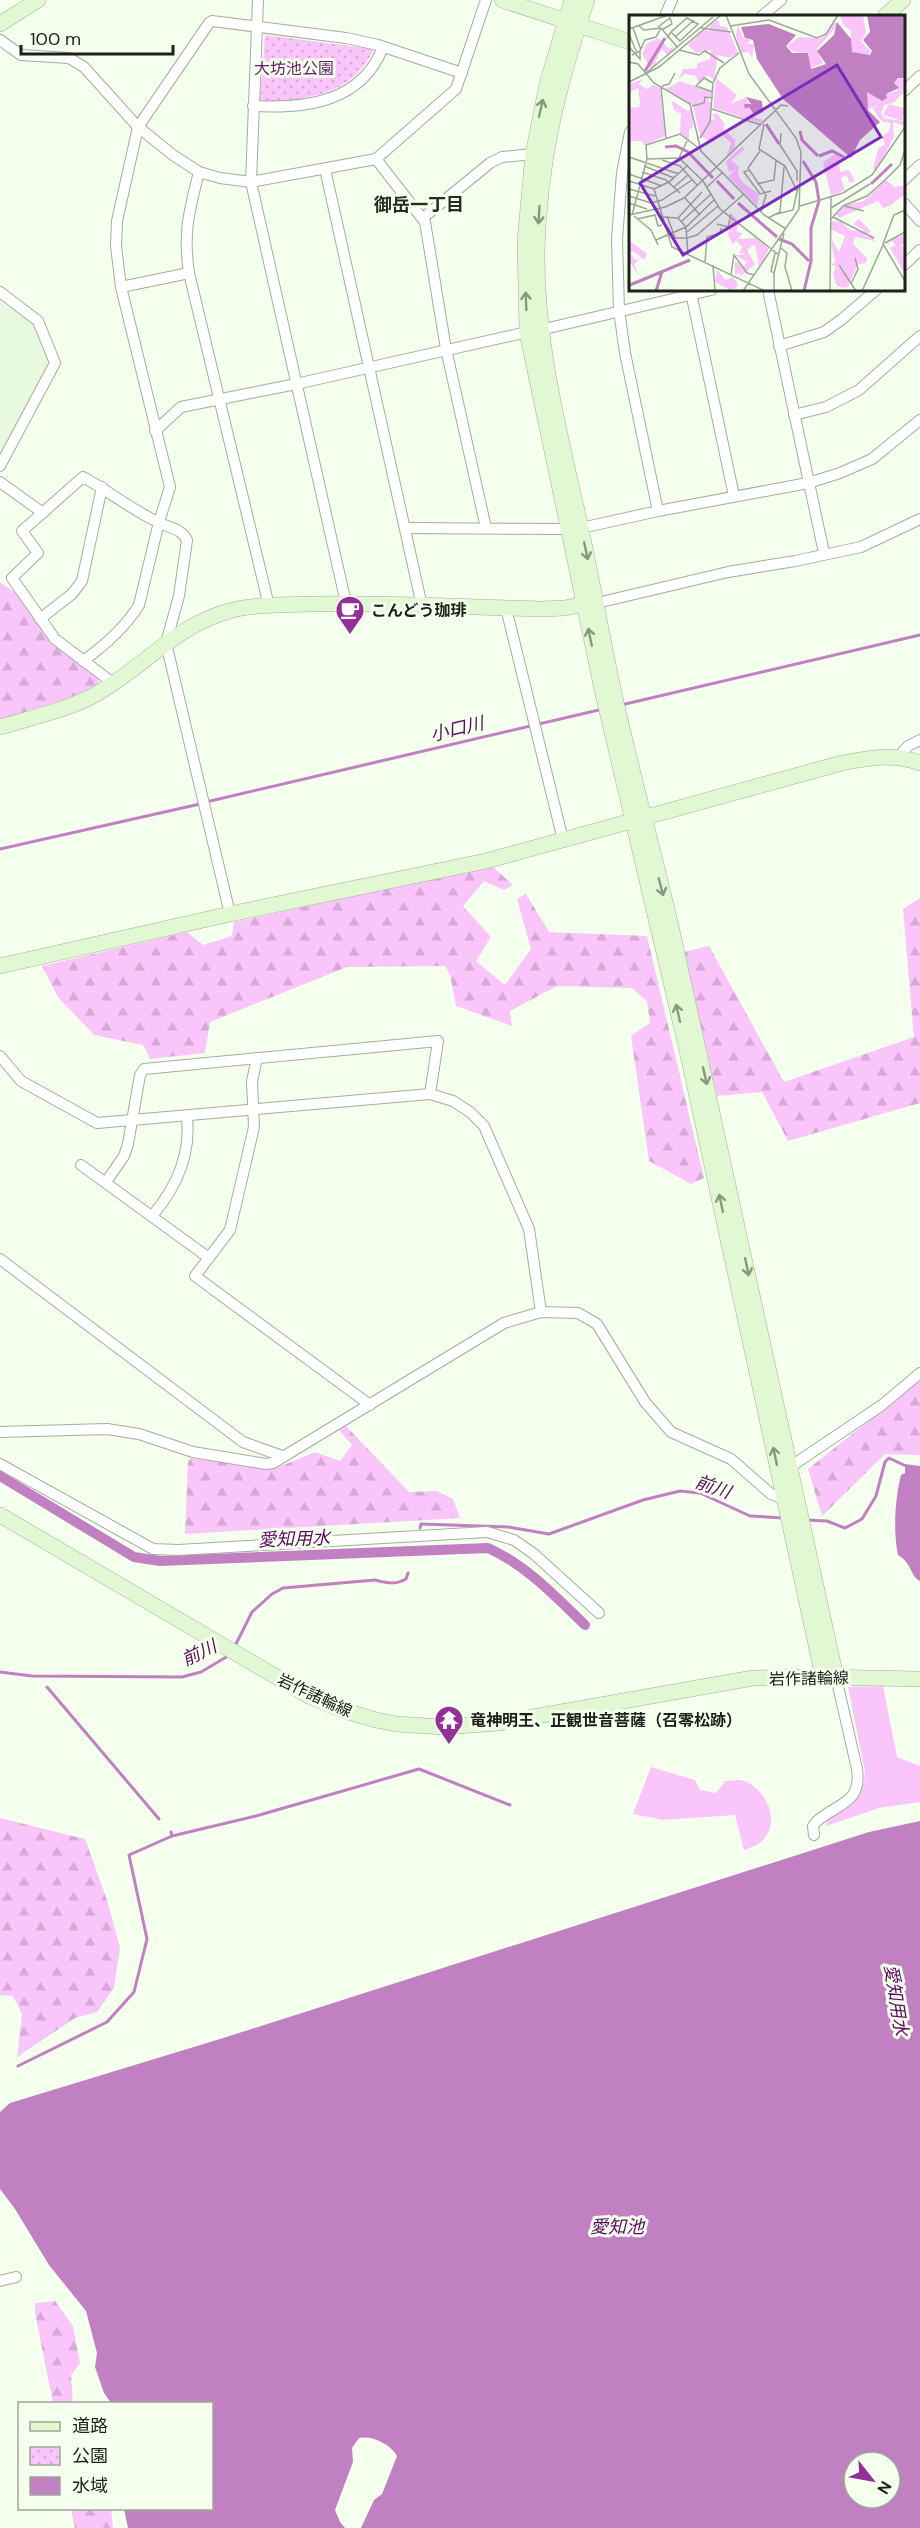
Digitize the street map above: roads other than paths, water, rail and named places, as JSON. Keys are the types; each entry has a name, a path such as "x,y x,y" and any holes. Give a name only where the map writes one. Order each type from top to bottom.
{"street":[{"path":"0,24 38,0"},
{"path":"258,0 251,182 346,603"},
{"path":"0,40 21,55 69,58 75,61 84,67 138,127 173,155 199,172 220,178 251,182 376,159 452,94 462,73 486,0"},
{"path":"502,0 629,42"},
{"path":"533,331 544,157 572,22 572,0"},
{"path":"587,0 572,22 547,84 533,154 525,241 533,331 609,694 784,1499 830,1677 857,1768 858,1783 850,1799 816,1822 813,1826 814,1835"},
{"path":"665,15 672,0"},
{"path":"763,15 781,0"},
{"path":"886,15 903,0"},
{"path":"82,661 110,639 132,617 139,605 170,487 121,287 116,246 117,227 138,127 209,23 256,26 346,38 383,47 462,73"},
{"path":"253,106 310,103 345,93 365,78 377,63 383,47"},
{"path":"905,89 920,76"},
{"path":"629,137 622,173 616,239 619,310 627,364 658,511"},
{"path":"424,218 490,163 502,157 533,154"},
{"path":"376,159 424,218 446,349 486,528"},
{"path":"905,178 920,165"},
{"path":"325,169 422,606"},
{"path":"199,172 186,227 185,244 189,273 269,606"},
{"path":"905,205 920,222"},
{"path":"905,263 920,250"},
{"path":"121,287 189,273"},
{"path":"155,431 181,407 220,401 704,291"},
{"path":"768,291 824,553"},
{"path":"780,346 824,332 841,321 875,291"},
{"path":"0,292 42,326 55,363 0,466"},
{"path":"691,293 734,496"},
{"path":"794,415 826,407 859,390 920,336"},
{"path":"405,528 575,528 808,483 840,474 872,459 920,420"},
{"path":"113,683 55,639 12,578 38,553 22,531 83,477 159,522 178,530 187,540 179,596 166,643 230,914"},
{"path":"0,482 43,513"},
{"path":"40,619 72,594 82,581 102,488"},
{"path":"0,727 92,697 166,643 201,622 229,611 269,606 346,603 565,608 728,572 795,561 861,546 920,519"},
{"path":"506,608 563,840"},
{"path":"898,758 908,746 920,740"},
{"path":"0,966 230,914 486,861 842,763 879,757 920,763"},
{"path":"637,818 673,933 790,1467 830,1677"},
{"path":"106,1182 124,1156 140,1074 144,1069 438,1041 430,1094"},
{"path":"0,1056 11,1071 32,1089 97,1123 130,1122 253,1108 430,1094 453,1101 470,1112 484,1126 529,1229 541,1312"},
{"path":"257,1058 252,1081 254,1127 230,1230 195,1276 370,1405"},
{"path":"152,1216 164,1202 182,1169 187,1152 187,1117"},
{"path":"81,1165 209,1258"},
{"path":"0,1259 243,1442 282,1456"},
{"path":"0,1432 107,1429 139,1434 193,1452 266,1464 370,1405 504,1323 541,1312 578,1313 597,1324 659,1421 684,1439 731,1459 771,1494 784,1499"},
{"path":"790,1467 882,1405 920,1373"},
{"path":"0,1464 153,1549 178,1550 229,1545 487,1532 514,1540 534,1554 599,1613"},
{"name":"岩作諸輪線","path":"0,1515 298,1690 342,1710 396,1724 444,1727 499,1723 753,1678 920,1679"},
{"path":"0,2281 16,2277"}],"water":[{"path":"905,1464 920,1466 920,1581 914,1576 903,1558 898,1555 896,1546 897,1494 901,1475 905,1473"},
{"name":"愛知池","path":"920,1821 920,2528 361,2528 374,2500 382,2494 397,2456 381,2441 364,2437 359,2438 352,2448 353,2462 335,2510 345,2528 128,2528 124,2510 213,2510 213,2402 110,2402 104,2393 95,2367 97,2353 86,2311 49,2265 0,2189 0,2112 10,2103 220,2039 869,1832"}],"waterway":[{"name":"小口川","path":"621,705 920,635"},
{"name":"小口川","path":"206,802 603,709"},
{"name":"小口川","path":"0,849 200,804"},
{"name":"前川","path":"807,1520 827,1521 845,1528 862,1519 876,1496 885,1462 889,1458 908,1467"},
{"name":"愛知用水","path":"0,1476 134,1557 160,1561 488,1548 527,1572 585,1625"},
{"name":"前川","path":"420,1528 421,1524 508,1527 549,1534 643,1500 680,1491 700,1493 750,1516 783,1518"},
{"name":"前川","path":"235,1646 252,1612 272,1594 283,1588 375,1580 395,1583 406,1579 408,1573"},
{"name":"前川","path":"0,1672 32,1676 182,1677 201,1672 228,1656"},
{"path":"47,1687 159,1819"},
{"path":"171,1832 172,1836 256,1816 419,1769 510,1805"},
{"path":"18,2066 107,2022 134,1992 147,1939 129,1855 172,1836"}],"place":[{"name":"こんどう珈琲","path":"350,636"},
{"name":"竜神明王、正観世音菩薩（召零松跡）","path":"449,1746"}],"district":[{"name":"御岳一丁目","path":"419,205"}],"park label":[{"name":"大坊池公園","path":"294,68"}]}
